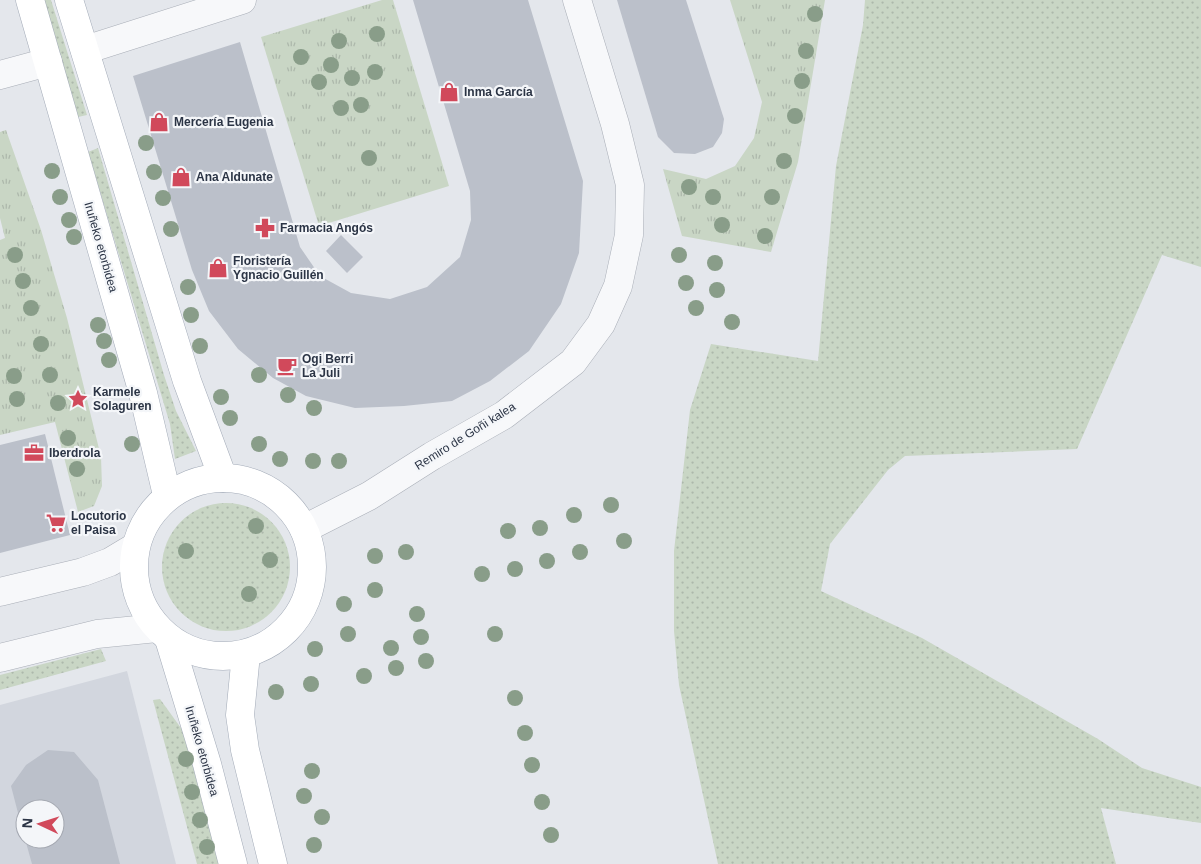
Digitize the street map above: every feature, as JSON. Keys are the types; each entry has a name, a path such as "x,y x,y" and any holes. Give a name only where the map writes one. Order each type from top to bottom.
{"main road":[{"name":"Iruñeko etorbidea","path":"30,0 143,393 167,496"},
{"path":"69,0 86,50 186,381 223,478"},
{"path":"223,478 249,480 272,491 291,507 304,529 313,559 310,590 296,618 274,640 246,654 219,657 193,652 163,633 141,604 133,576 135,547 147,518 167,496 194,481 223,478"},
{"name":"Iruñeko etorbidea","path":"163,633 207,764 233,864"},
{"path":"246,654 240,715 242,733 273,864"}],"street":[{"path":"86,50 242,0"},
{"name":"Remiro de Goñi kalea","path":"304,529 369,496 504,414 573,362 601,324 618,286 629,235 630,185 615,124 577,0"},
{"path":"0,75 48,62"},
{"path":"0,592 83,572 110,562 135,547"},
{"path":"0,658 96,634 163,633"}],"shaded area":[{"path":"127,671 176,864 0,864 0,705"}],"green space":[{"path":"41,0 51,0 87,115 78,117"},
{"path":"382,0 393,0 449,186 319,226 261,37"},
{"path":"730,0 825,0 798,162 771,252 682,236 663,169 706,179 735,166 754,138 762,102"},
{"path":"865,0 1201,0 1201,267 1162,255 1077,449 905,456 888,470 830,544 821,591 922,638 1098,739 1142,768 1201,787 1201,823 1101,808 1116,864 718,864 679,685 674,631 674,551 690,410 711,344 818,361 836,166 863,25"},
{"path":"6,130 41,230 67,318 101,457 102,486 94,506 78,512 55,422 0,435 0,240 5,238 0,218 0,132"},
{"path":"98,148 164,375 176,411 196,451 175,459 170,424 88,152"},
{"path":"226,503 239,504 251,508 271,522 285,542 289,554 289,580 285,592 271,612 251,626 239,630 226,631 213,630 201,626 181,612 167,592 163,580 162,567 163,554 167,542 181,522 201,508 213,504"},
{"path":"101,649 106,661 0,690 0,675"},
{"path":"160,699 207,764 233,864 197,864 153,700"}],"building":[{"path":"413,0 528,0 583,181 579,253 561,304 529,351 490,381 452,401 404,406 355,408 306,396 273,378 238,349 209,311 192,270 133,76 240,42 300,247 320,276 351,293 390,299 427,287 460,257 471,220 470,191"},
{"path":"617,0 686,0 724,119 722,133 713,147 695,154 674,153 658,137"},
{"path":"341,235 363,257 347,273 326,251"},
{"path":"45,434 70,535 0,553 0,445"},
{"path":"48,750 74,752 98,780 120,864 32,864 28,849 65,849 65,799 15,799 15,801 11,786 26,765"}],"place":[{"name":"Inma García","path":"449,92"},
{"name":"Mercería Eugenia","path":"159,122"},
{"name":"Ana Aldunate","path":"181,177"},
{"name":"Farmacia Angós","path":"265,228"},
{"name":"Floristería Ygnacio Guillén","path":"218,268"},
{"name":"Ogi Berri La Juli","path":"287,366"},
{"name":"Karmele Solaguren","path":"78,399"},
{"name":"Iberdrola","path":"34,453"},
{"name":"Locutorio el Paisa","path":"56,523"}]}
